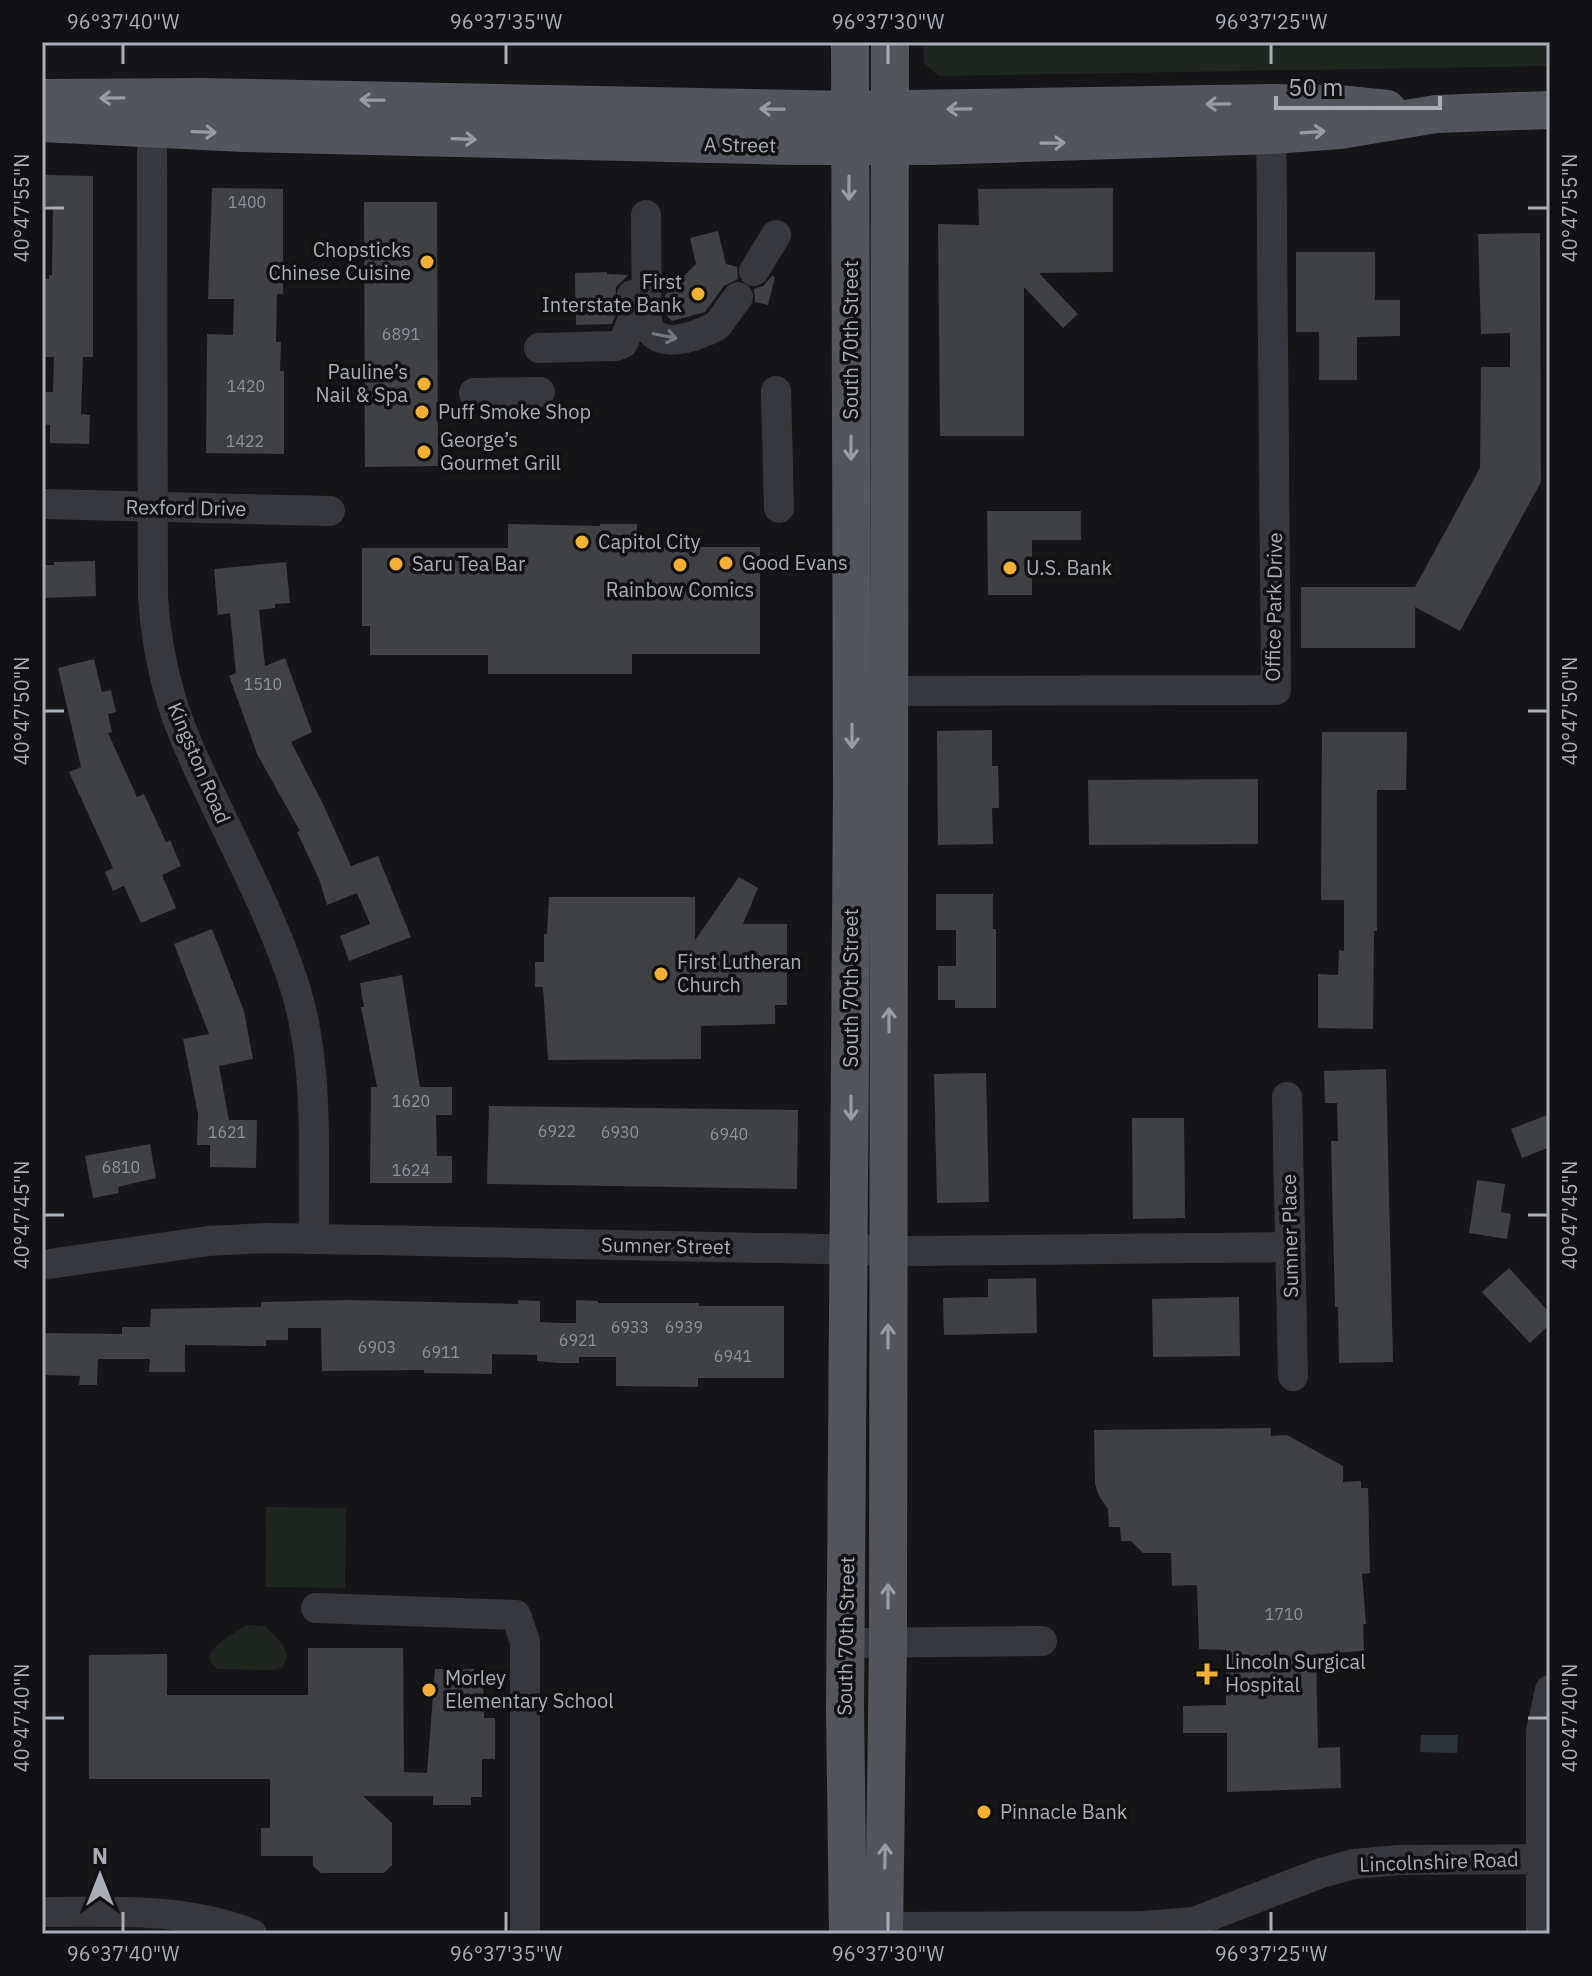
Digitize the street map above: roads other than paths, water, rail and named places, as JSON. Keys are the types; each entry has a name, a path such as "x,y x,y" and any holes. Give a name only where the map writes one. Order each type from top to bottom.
{"main road":[{"name":"South 70th Street","path":"850,42 852,691 846,1643 871,1932"},
{"name":"South 70th Street","path":"871,1932 888,1643 890,42"},
{"name":"A Street","path":"42,98 201,97 850,128"},
{"name":"A Street","path":"42,123 152,130 891,128 1140,141 1339,104 1436,114 1550,110"}],"street":[{"name":"Office Park Drive","path":"852,691 1276,690 1271,119"},
{"name":"Kingston Road","path":"152,130 155,623 172,701 190,751 280,944 295,988 306,1033 311,1086 314,1239"},
{"path":"539,348 616,346 626,339 633,319 637,215 650,332 657,337 671,339 700,333 717,326 738,297"},
{"path":"754,271 776,235"},
{"path":"776,391 779,508"},
{"path":"474,393 540,392"},
{"name":"Rexford Drive","path":"42,504 330,511"},
{"name":"Sumner Place","path":"1287,1097 1293,1376"},
{"name":"Sumner Street","path":"42,1265 208,1241 268,1238 850,1250 1291,1247"},
{"path":"316,1608 516,1615 525,1642 525,1934"},
{"path":"846,1643 1042,1641"},
{"path":"1541,1934 1545,1859 1541,1731 1550,1690"},
{"name":"Lincolnshire Road","path":"871,1932 1143,1926 1189,1930 1321,1873 1354,1864 1399,1860 1545,1859"},
{"path":"42,1912 150,1912 197,1918 252,1934"}],"place":[{"name":"Chopsticks Chinese Cuisine","path":"427,262"},
{"name":"First Interstate Bank","path":"698,294"},
{"name":"Pauline’s Nail & Spa","path":"424,384"},
{"name":"Puff Smoke Shop","path":"422,412"},
{"name":"George’s Gourmet Grill","path":"424,452"},
{"name":"Capitol City","path":"582,542"},
{"name":"Good Evans","path":"726,563"},
{"name":"Saru Tea Bar","path":"396,564"},
{"name":"Rainbow Comics","path":"680,565"},
{"name":"U.S. Bank","path":"1010,568"},
{"name":"First Lutheran Church","path":"661,974"},
{"name":"Lincoln Surgical Hospital","path":"1207,1674"},
{"name":"Morley Elementary School","path":"429,1690"},
{"name":"Pinnacle Bank","path":"984,1812"}]}
